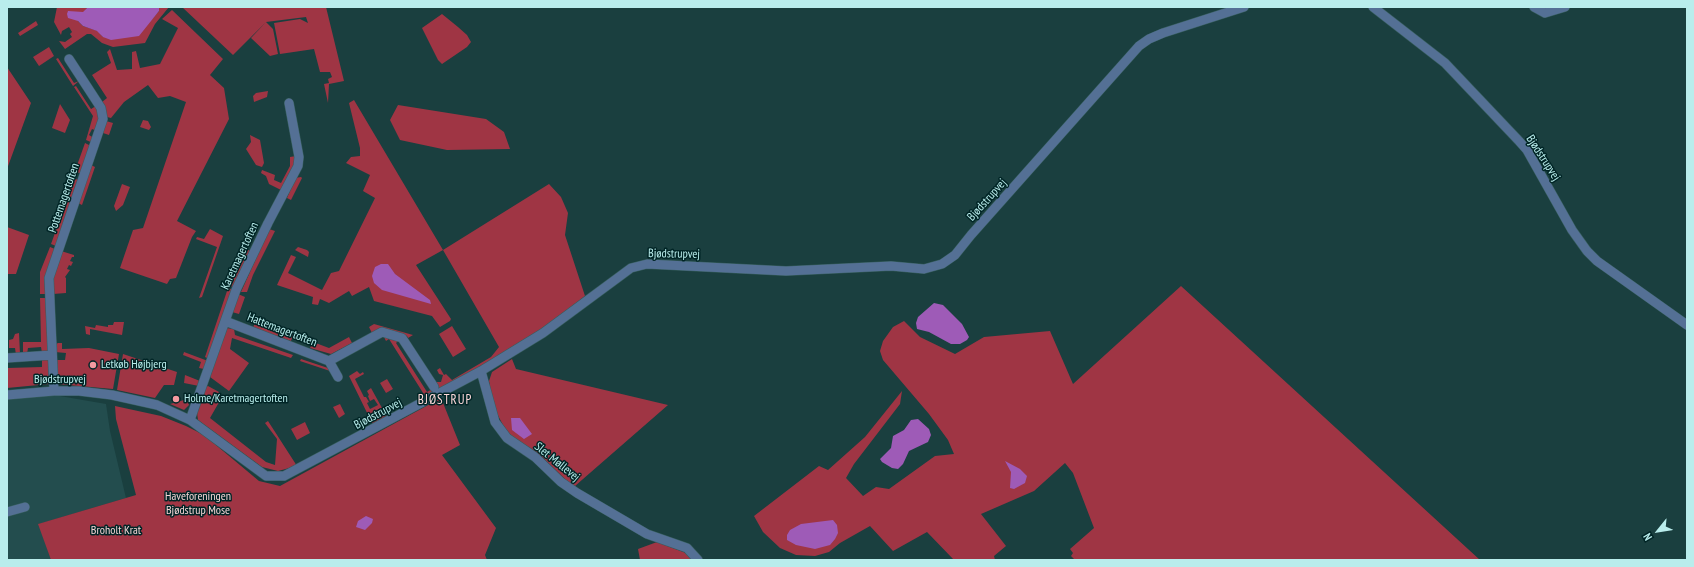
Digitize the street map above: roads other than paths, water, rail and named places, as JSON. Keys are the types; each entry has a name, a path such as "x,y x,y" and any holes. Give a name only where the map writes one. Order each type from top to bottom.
{"street":[{"name":"Bjødstrupvej","path":"7,395 54,390 112,394 157,405 190,420 223,442 266,476 278,477 294,472 481,371 543,333 577,309 624,272 638,266 662,265 786,270 891,266 924,269 942,264 955,255 971,235 1139,46 1149,39 1163,33 1244,7"},
{"name":"Bjødstrupvej","path":"1373,7 1445,63 1527,150 1572,230 1587,251 1597,261 1687,325"},
{"path":"1534,7 1545,13 1565,7"},
{"name":"Pottemagertoften","path":"54,390 49,278 103,119 101,108 69,59"},
{"name":"Karetmagertoften","path":"190,420 225,321 255,250 298,166 299,157 289,103"},
{"name":"Hattemagertoften","path":"225,321 330,361"},
{"path":"338,377 330,361 382,332 402,338 434,387"},
{"path":"7,358 52,355"},
{"name":"Slet Møllevej","path":"481,371 495,422 507,438 535,457 569,488 647,534 687,548 698,560"},
{"path":"7,512 25,507"}],"place":[{"name":"Letkøb Højbjerg","path":"93,365"},
{"name":"Holme/Karetmagertoften","path":"176,399"}],"district":[{"name":"BJØSTRUP","path":"445,400"}],"park label":[{"name":"Haveforeningen Bjødstrup Mose","path":"198,504"},
{"name":"Broholt Krat","path":"116,531"}]}
